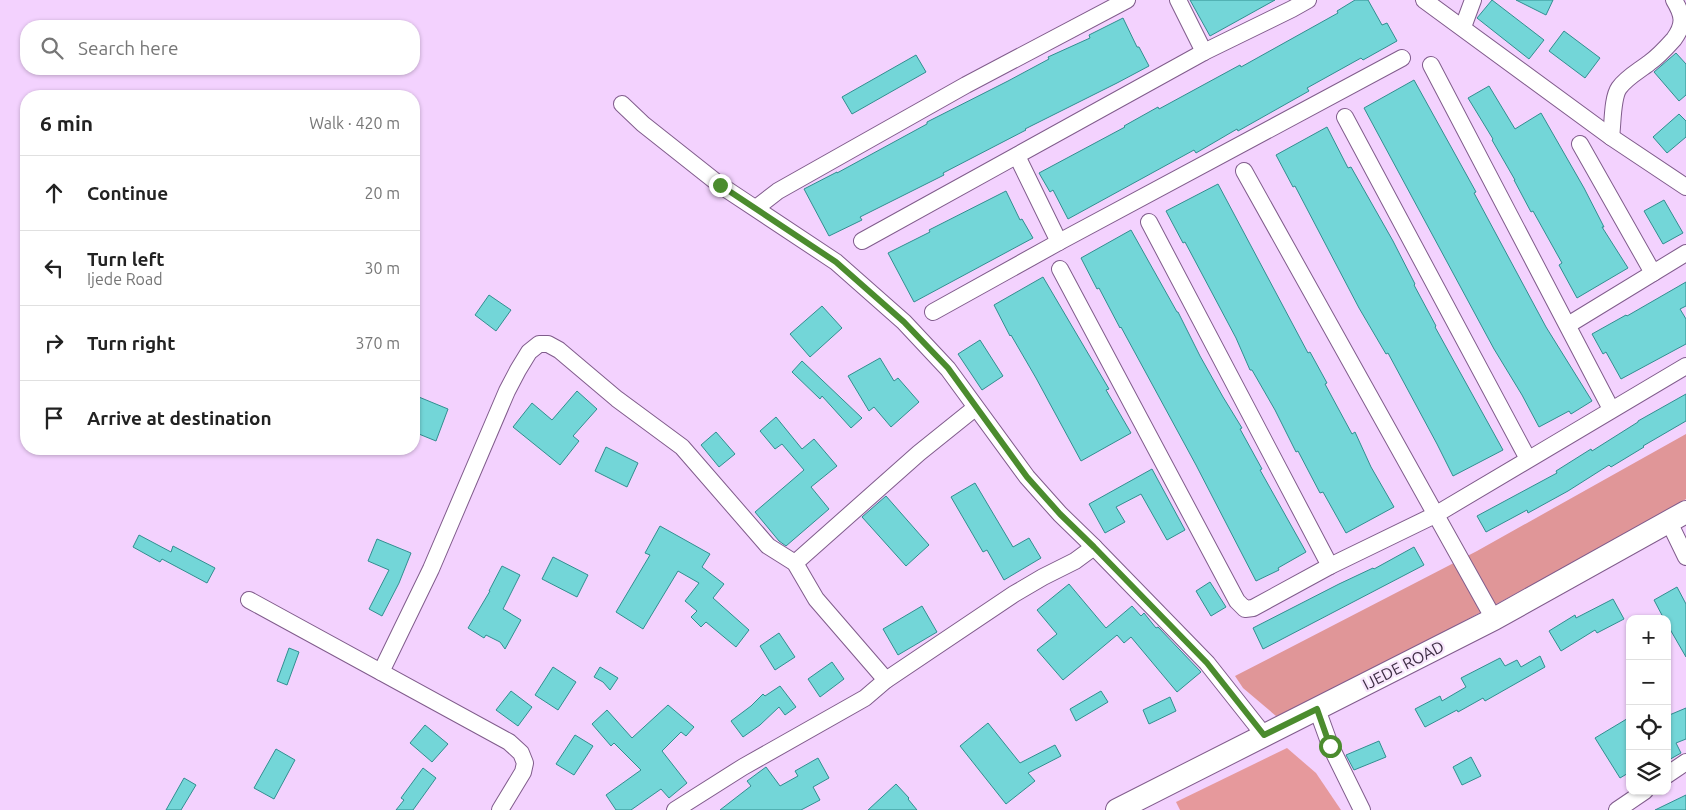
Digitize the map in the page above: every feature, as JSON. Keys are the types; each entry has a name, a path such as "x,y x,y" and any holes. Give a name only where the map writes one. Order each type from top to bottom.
{"main road":[{"name":"IJEDE ROAD","path":"1117,810 1494,619 1677,517"}],"street":[{"path":"756,208 778,190 958,90 1127,0"},
{"path":"1178,0 1204,52"},
{"path":"862,241 1290,5 1308,0"},
{"path":"1424,0 1611,137 1686,188"},
{"path":"1463,27 1473,0"},
{"path":"1611,137 1615,98 1618,88 1664,52 1678,32 1682,20 1681,10 1674,0"},
{"path":"933,312 1058,242 1402,58"},
{"path":"1431,64 1611,409"},
{"path":"622,104 643,124 720,185 836,262 904,322 948,368 975,408 1027,477 1060,514 1207,663 1264,735"},
{"path":"1345,117 1528,459"},
{"path":"1580,144 1652,273"},
{"path":"1017,156 1058,242"},
{"path":"1244,171 1494,619"},
{"path":"1149,222 1330,566"},
{"path":"1568,325 1686,253"},
{"path":"1060,269 1237,601 1245,609 1253,608 1330,566 1435,515 1686,366"},
{"path":"381,672 431,569 507,391 529,352 539,344 548,344 559,350 617,399 682,447 768,546 795,563 816,599 886,680"},
{"path":"795,563 920,452 975,408"},
{"path":"1677,517 1686,557"},
{"path":"675,810 742,767 865,698 886,680 1014,594 1075,561 1094,547"},
{"path":"249,600 509,742 521,753 525,763 523,772 500,810"},
{"path":"1317,709 1330,746 1362,810"},
{"path":"1671,773 1686,762"},
{"path":"1617,810 1639,795"}],"shaded area":[{"path":"1686,434 1686,499 1634,531 1291,713 1276,716 1243,688 1235,676 1477,551"},
{"path":"1287,748 1316,773 1341,810 1180,810 1176,802"}],"building":[{"path":"1190,0 1275,0 1210,36"},
{"path":"1355,0 1368,0 1382,25 1387,23 1397,41 1363,60 1361,58 1307,88 1309,91 1238,131 1237,129 1196,153 1194,150 1068,219 1053,190 1050,192 1039,173 1158,107 1159,109 1240,65 1241,67 1338,13 1337,11"},
{"path":"1492,0 1544,40 1529,59 1477,18"},
{"path":"1516,0 1553,0 1546,15"},
{"path":"1123,18 1137,47 1139,47 1149,66 1025,129 943,173 944,175 860,217 862,220 829,236 804,189 927,124 927,122 1049,59 1048,57 1090,38 1089,35"},
{"path":"1564,31 1600,58 1585,78 1549,51"},
{"path":"1676,53 1686,64 1686,95 1679,101 1654,72"},
{"path":"916,55 926,72 852,114 842,97"},
{"path":"1414,80 1476,192 1474,193 1546,327 1592,401 1571,414 1569,411 1539,427 1494,349 1364,108"},
{"path":"1489,86 1515,129 1541,113 1584,188 1604,227 1602,227 1628,268 1577,298 1559,265 1562,263 1533,211 1531,212 1493,139 1468,98"},
{"path":"1679,114 1686,121 1686,137 1667,153 1653,137"},
{"path":"1327,127 1348,168 1351,167 1393,241 1435,327 1503,450 1453,476 1388,353 1386,354 1359,308 1295,186 1293,187 1276,155"},
{"path":"1218,184 1308,353 1310,352 1327,383 1325,384 1352,434 1355,432 1371,467 1394,507 1346,533 1323,492 1320,493 1298,451 1296,452 1275,410 1252,370 1250,370 1236,338 1185,242 1183,243 1166,211"},
{"path":"1006,191 1020,220 1022,219 1033,238 914,302 888,253"},
{"path":"1664,200 1683,233 1663,244 1644,211"},
{"path":"1131,230 1242,428 1240,429 1262,469 1260,470 1306,552 1278,568 1279,570 1256,581 1196,465 1081,258"},
{"path":"1043,277 1109,389 1106,390 1131,433 1081,461 994,305"},
{"path":"1686,282 1686,306 1680,309 1686,319 1686,344 1621,379 1606,352 1603,354 1592,334"},
{"path":"489,295 511,310 496,331 475,315"},
{"path":"822,306 842,328 810,357 790,334"},
{"path":"980,340 1003,376 982,390 958,354"},
{"path":"880,358 894,381 898,378 919,402 891,427 874,407 869,411 848,376"},
{"path":"802,361 862,418 851,428 822,396 820,399 792,372"},
{"path":"577,391 597,409 573,436 579,441 560,465 513,427 532,403 552,420"},
{"path":"1686,394 1686,421 1568,491 1528,513 1527,510 1486,532 1477,516 1557,473 1556,471 1591,449 1592,451 1638,421"},
{"path":"420,397 448,409 436,441 420,434"},
{"path":"776,417 802,449 814,439 837,466 811,487 829,509 786,546 779,541 755,512 804,470 782,444 775,449 760,431"},
{"path":"716,432 735,454 719,467 701,445"},
{"path":"606,447 638,463 627,487 595,471"},
{"path":"1152,469 1185,530 1167,540 1141,494 1116,507 1125,522 1105,533 1089,504"},
{"path":"975,483 1013,547 1029,538 1041,558 1004,580 987,550 983,552 951,497"},
{"path":"886,496 929,545 906,566 862,517"},
{"path":"660,526 710,554 702,567 724,584 713,598 749,630 736,647 706,622 701,627 691,617 697,611 685,601 699,583 678,571 643,629 616,612 650,555 645,553"},
{"path":"139,535 171,552 173,546 215,568 207,583 162,559 160,562 133,547"},
{"path":"377,539 411,553 399,583 382,616 369,609 389,570 368,561"},
{"path":"1414,547 1424,565 1263,649 1253,628 1339,584 1374,569"},
{"path":"553,557 588,575 577,597 542,579"},
{"path":"502,566 520,575 503,609 521,620 505,649 500,642 486,635 484,638 468,628"},
{"path":"1210,582 1226,607 1211,616 1196,591"},
{"path":"1069,584 1106,628 1132,606 1141,616 1144,613 1156,628 1158,627 1201,672 1177,692 1131,637 1124,643 1117,635 1063,680 1037,650 1057,634 1037,610"},
{"path":"1677,587 1686,604 1686,657 1671,631 1671,615 1662,615 1654,600"},
{"path":"1613,599 1624,619 1597,633 1595,630 1561,651 1549,631 1575,615 1576,618"},
{"path":"922,606 937,632 898,655 883,629"},
{"path":"779,633 795,657 775,670 760,646"},
{"path":"289,648 299,652 287,685 277,681"},
{"path":"1540,656 1545,667 1485,701 1483,698 1425,727 1415,709 1440,696 1442,701 1466,687 1461,678 1500,658 1505,666 1517,660 1521,667"},
{"path":"832,662 844,679 820,697 808,679"},
{"path":"553,667 576,682 558,710 535,695"},
{"path":"600,667 618,678 610,690 603,682 594,677"},
{"path":"780,686 796,707 785,715 779,707 760,725 743,737 731,721 763,694 765,696"},
{"path":"511,691 532,707 518,726 496,710"},
{"path":"1101,691 1108,702 1076,721 1070,709"},
{"path":"1170,697 1176,711 1149,724 1143,710"},
{"path":"668,705 694,727 686,736 681,732 662,751 687,783 669,798 661,789 631,810 616,810 606,795 641,770 614,743 611,746 592,724 607,710 632,738"},
{"path":"1686,708 1686,739 1676,743 1681,753 1671,759 1671,750 1671,714"},
{"path":"1626,719 1626,774 1620,778 1595,738"},
{"path":"988,723 1020,763 1055,745 1061,756 1028,773 1035,781 1006,804 960,746"},
{"path":"425,725 448,744 432,762 410,743"},
{"path":"575,735 593,746 574,775 556,764"},
{"path":"1379,741 1386,757 1354,770 1346,755"},
{"path":"276,749 295,760 274,799 254,788"},
{"path":"1471,757 1481,776 1462,785 1453,767"},
{"path":"818,758 829,778 813,787 820,800 801,810 720,810 751,786 747,781 766,767 780,786 798,776 795,771"},
{"path":"423,768 436,778 413,810 396,810 404,800 401,798"},
{"path":"184,778 196,785 181,810 166,810"},
{"path":"896,784 917,810 868,810"},
{"path":"1686,795 1686,810 1655,810"}],"route":[{"path":"720,185 836,262 904,322 948,368 975,408 1027,477 1060,514 1207,663 1264,735 1317,709 1330,746"}]}
